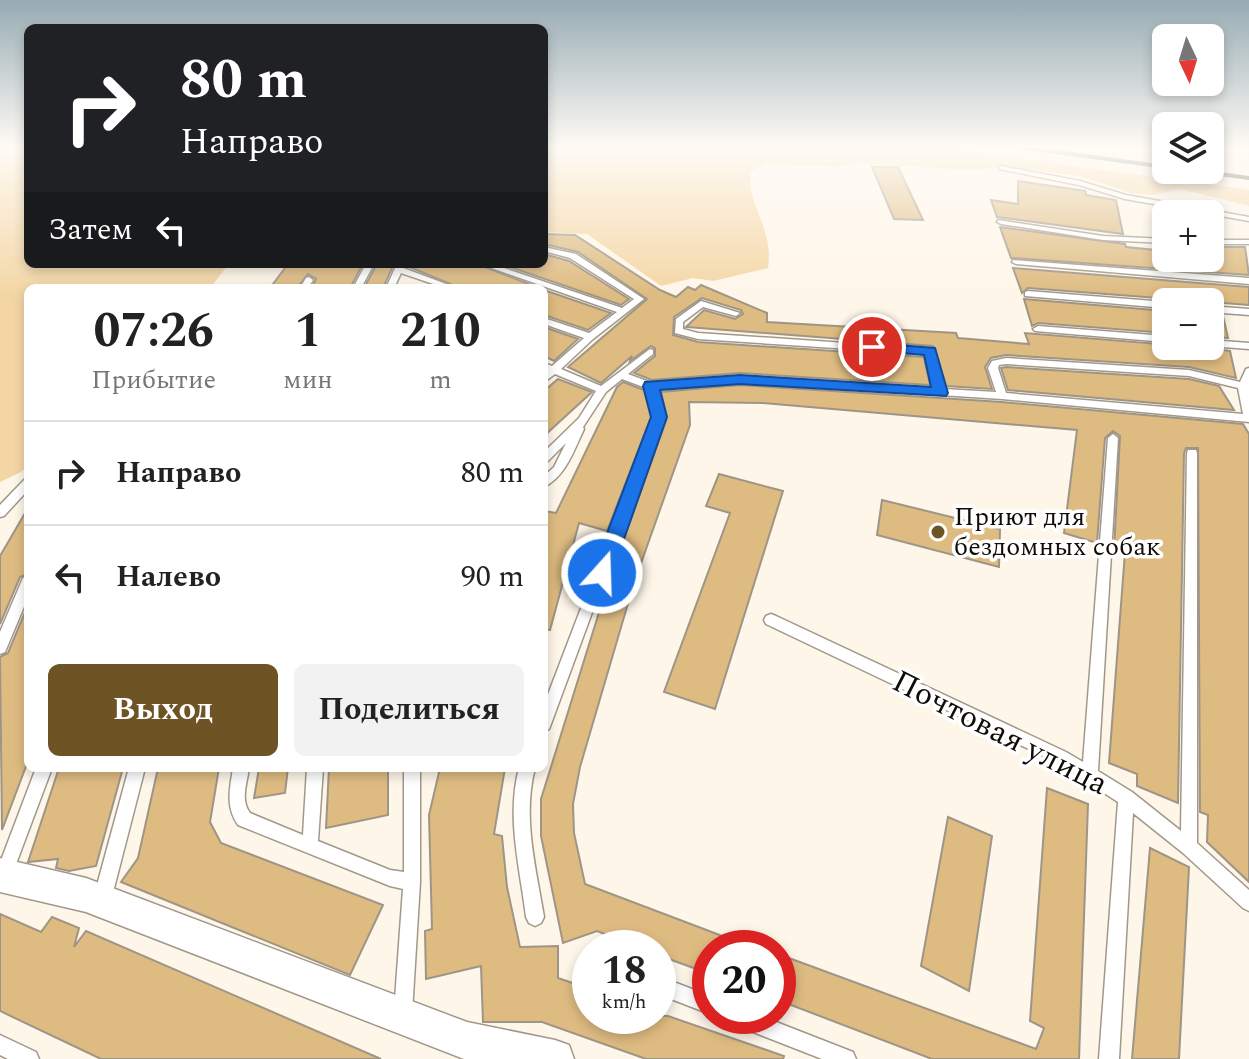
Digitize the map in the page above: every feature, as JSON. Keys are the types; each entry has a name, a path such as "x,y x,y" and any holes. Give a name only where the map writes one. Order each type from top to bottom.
{"street":[{"path":"1,876 86,895 504,1054 555,1059"}],"lane":[{"path":"1123,196 1249,219"},
{"path":"1001,222 1103,238 1152,240"},
{"path":"1224,242 1249,242"},
{"path":"548,250 573,256 640,299 549,368"},
{"path":"1016,262 1249,281"},
{"path":"405,268 443,284"},
{"path":"496,268 542,284"},
{"path":"548,286 624,312"},
{"path":"1028,294 1152,304"},
{"path":"736,313 701,304 679,321 678,331 698,336 930,351 940,393"},
{"path":"1224,310 1249,312"},
{"path":"548,322 590,337"},
{"path":"1038,329 1152,338"},
{"path":"1224,344 1249,346"},
{"path":"548,479 558,470 602,390 650,352"},
{"path":"1002,396 993,368 998,361 1189,373 1243,386"},
{"path":"549,368 602,390"},
{"path":"623,376 651,386 740,379 1002,396 1249,418 1243,386 1249,371"},
{"path":"548,713 659,417 651,386"},
{"path":"548,454 583,421"},
{"path":"1090,775 1113,438"},
{"path":"1189,847 1192,453"},
{"path":"0,513 24,487"},
{"path":"0,648 24,591"},
{"name":"Почтовая улица","path":"771,620 1061,757 1126,798 1189,847 1249,902"},
{"path":"1,876 42,772"},
{"path":"102,901 136,772"},
{"path":"240,772 237,799 239,814 244,819 390,878 412,882"},
{"path":"310,846 315,772"},
{"path":"403,1015 412,882 412,772"},
{"path":"525,772 522,813 535,917"},
{"path":"1109,1059 1126,798"},
{"path":"783,1034 846,1059"},
{"path":"0,1045 29,1059"}],"shaded area":[{"path":"0,196 24,196 24,268 226,268 213,284 24,284 24,469 0,482"},
{"path":"548,196 753,196 767,241 768,268 713,281 693,278 661,286 587,234 548,232"},
{"path":"1210,196 1249,196 1249,206"}],"building":[{"path":"884,196 912,196 923,220 894,219"},
{"path":"1018,196 1095,196 1116,200 1123,234 997,217 991,200 1018,204"},
{"path":"1000,227 1152,250 1152,268 1011,258"},
{"path":"548,234 575,235 660,290 676,297 688,287 695,290 701,285 767,313 767,322 956,333 958,338 1029,344 1025,333 1152,343 1152,360 1224,360 1224,350 1230,351 1236,378 1189,367 1006,355 991,358 985,367 992,389 946,386 933,346 686,327 704,310 735,319 743,314 741,310 702,298 674,317 673,335 698,342 924,357 930,385 740,373 652,380 634,373 655,356 655,348 651,346 630,361 632,356 601,383 568,367 647,299 578,252 548,245"},
{"path":"1224,247 1245,247 1249,275 1207,272 1224,272"},
{"path":"548,255 569,261 629,299 621,305 513,268 548,268"},
{"path":"285,268 361,268 352,284 314,284 316,279 308,274 300,284 273,284"},
{"path":"375,268 392,268 385,284 366,284"},
{"path":"412,268 487,268 529,284 450,284"},
{"path":"1013,268 1249,287 1249,305 1224,303 1224,288 1152,288 1152,298 1028,288 1022,293"},
{"path":"548,291 611,313 588,330 548,316"},
{"path":"1024,299 1152,310 1152,332 1038,323 1032,326"},
{"path":"548,328 578,339 554,361 548,358"},
{"path":"1001,368 1189,379 1219,386 1234,410 1008,390"},
{"path":"558,379 592,392 548,432 548,388"},
{"path":"623,382 644,390 651,417 607,531 579,523 548,630 548,512 556,513 617,387"},
{"path":"740,385 1002,402 1243,424 1249,434 1249,882 1207,842 1208,815 1200,812 1198,448 1186,448 1184,453 1178,803 1137,786 1137,774 1109,763 1125,552 1114,549 1120,436 1113,431 1105,438 1097,543 1064,533 1077,430 763,403 689,402 690,425 634,583 580,767 573,804 574,833 585,884 706,930 692,930 692,967 676,962 676,930 572,930 572,940 563,943 541,836 541,799 610,577 667,418 661,392"},
{"path":"719,474 783,491 715,709 664,692 730,513 706,506"},
{"name":"Приют для бездомных собак","path":"882,500 1000,529 999,567 877,535"},
{"path":"24,515 24,576 20,577 0,624 0,556"},
{"path":"24,615 24,772 2,830 0,657 8,653"},
{"path":"58,772 122,772 96,866 69,871 56,868 58,859 28,862"},
{"path":"157,772 218,772 210,822 221,843 383,905 350,975 121,882 138,858"},
{"path":"258,772 288,772 285,793 254,798"},
{"path":"329,772 388,772 388,815 326,828"},
{"path":"439,772 504,772 494,834 502,836 507,887 520,947 558,946 558,978 572,983 572,1033 542,1022 483,1022 481,966 426,979 425,931 432,929 429,815"},
{"path":"1047,788 1088,804 1079,1059 932,1059 796,1007 796,961 1036,1049 1044,1028 1030,1021"},
{"path":"948,817 992,836 969,991 921,966"},
{"path":"1150,848 1189,867 1179,1059 1132,1059"},
{"path":"0,914 41,932 52,917 79,928 74,947 86,931 381,1059 101,1059 0,1011"},
{"path":"676,1019 692,1024 692,1034 720,1034 784,1056 783,1059 646,1059 576,1034 676,1034"}],"place":[{"name":"Приют для бездомных собак","path":"938,532"}],"route":[{"path":"602,573 659,417 651,386 740,379 940,393 930,351 872,347"}]}
